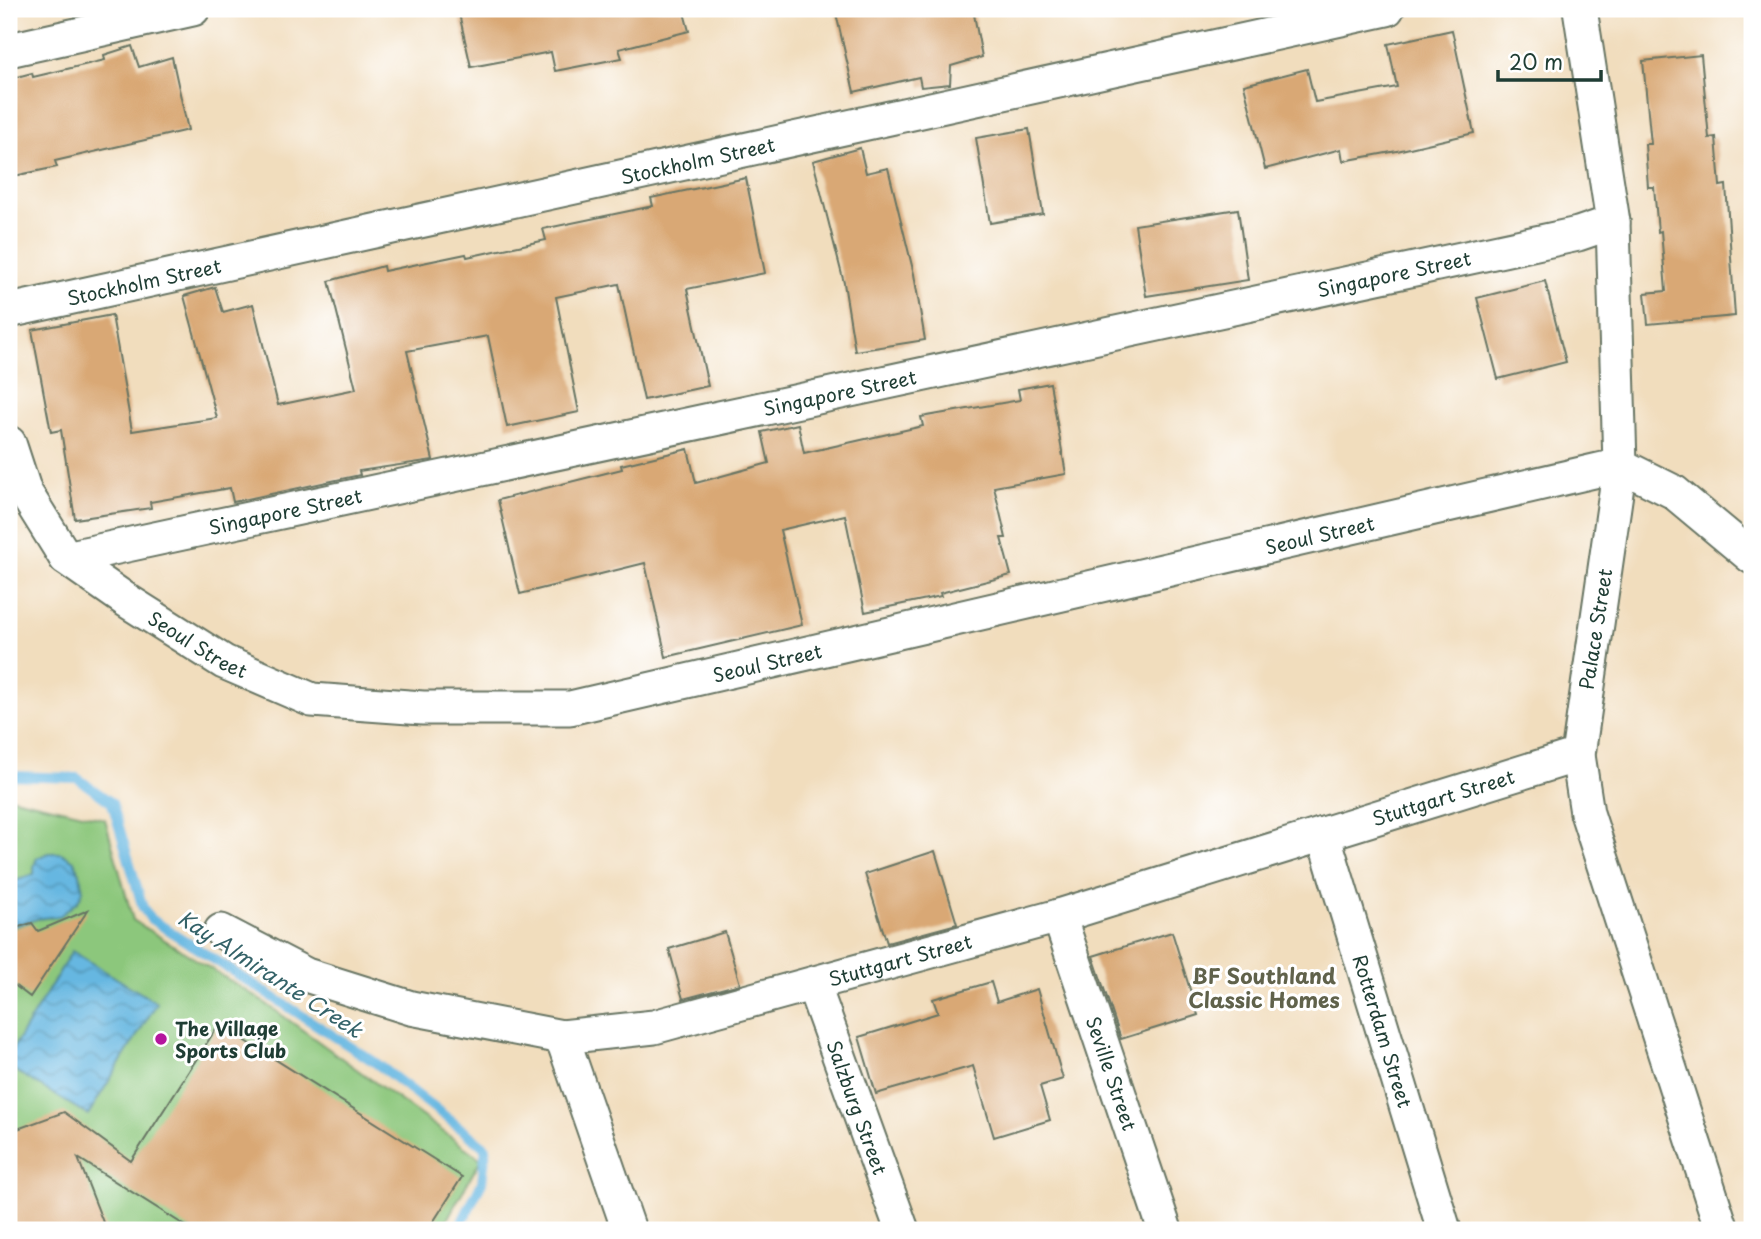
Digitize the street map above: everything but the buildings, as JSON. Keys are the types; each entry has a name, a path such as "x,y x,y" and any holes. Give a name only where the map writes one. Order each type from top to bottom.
{"street":[{"path":"9,50 193,9"},
{"name":"Stockholm Street","path":"9,311 1387,9"},
{"name":"Palace Street","path":"1580,9 1612,222 1620,465 1578,755 1587,813 1722,1230"},
{"name":"Singapore Street","path":"66,558 1578,234 1612,222"},
{"name":"Seoul Street","path":"9,443 25,492 66,558 126,600 224,662 312,700 423,708 570,708 1620,465"},
{"path":"1620,465 1674,492 1752,556"},
{"name":"Stuttgart Street","path":"221,931 306,975 411,1008 562,1037 654,1027 1059,916 1578,755"},
{"name":"Rotterdam Street","path":"1323,834 1444,1230"},
{"name":"Seville Street","path":"1059,916 1165,1230"},
{"name":"Salzburg Street","path":"813,984 902,1230"},
{"path":"562,1037 629,1230"}],"green space":[{"name":"The Village Sports Club","path":"9,797 105,819 133,920 261,1000 481,1159 441,1230 9,1230"}],"water":[{"path":"49,853 61,853 74,861 83,891 78,901 60,916 37,919 9,928 9,890 15,881 34,874 37,858"},
{"path":"72,951 157,1003 88,1115 9,1067 9,1055"}],"waterway":[{"name":"Kay Almirante Creek","path":"9,776 77,778 112,803 143,908 151,919 376,1063 486,1148 482,1182 458,1230"}],"place":[{"name":"The Village Sports Club","path":"161,1039"}],"district":[{"name":"BF Southland Classic Homes","path":"1264,987"}]}
